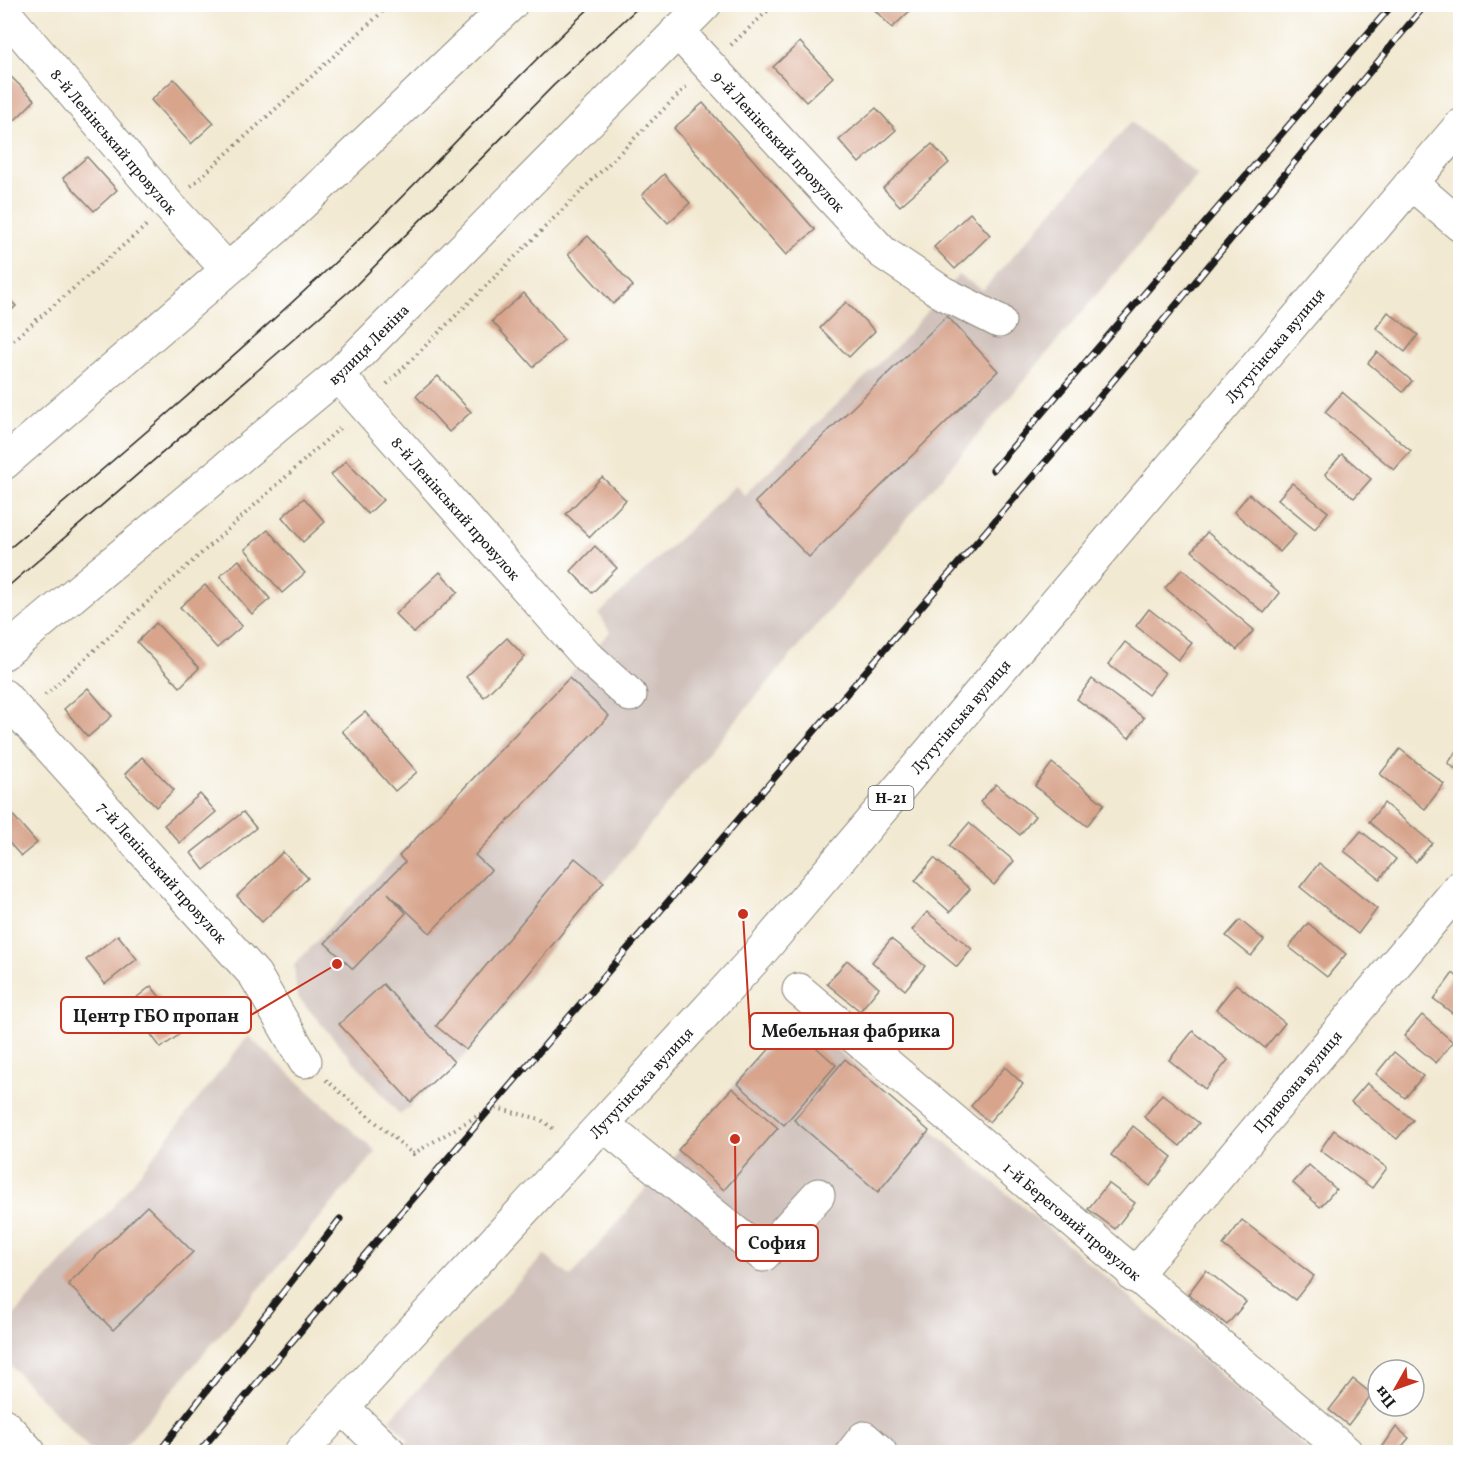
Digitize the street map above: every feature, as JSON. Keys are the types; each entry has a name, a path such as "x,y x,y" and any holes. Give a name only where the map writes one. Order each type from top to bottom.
{"street":[{"path":"4,463 276,228 511,4"},
{"name":"вулиця Леніна","path":"4,653 338,375 705,4"},
{"name":"8-й Ленінський провулок","path":"4,12 169,206 227,269"},
{"name":"9-й Ленінський провулок","path":"677,31 882,252 943,293 999,321"},
{"name":"Лутугінська вулиця","path":"302,1452 758,955 1461,126"},
{"path":"1411,183 1461,225"},
{"name":"8-й Ленінський провулок","path":"338,375 575,642 630,694"},
{"name":"7-й Ленінський провулок","path":"14,706 255,975 304,1061"},
{"name":"Привозна вулиця","path":"1134,1276 1461,887"},
{"name":"1-й Береговий провулок","path":"799,990 1134,1276 1346,1452"},
{"path":"604,1125 763,1255 818,1195"},
{"path":"342,1407 389,1452"},
{"path":"853,1452 864,1438 880,1452"}],"path":[{"path":"4,348 169,206 391,4"},
{"path":"14,706 365,406 710,64 774,4"},
{"path":"304,1061 413,1154 492,1107 540,1119 581,1147"}],"shaded area":[{"path":"1131,122 1198,175 705,757 465,1056 400,1115 297,996 294,965 610,632 599,614 736,485 744,495 899,344 958,275 983,290"},
{"path":"794,1014 1311,1452 395,1452 409,1440 390,1419 544,1255 571,1277"},
{"path":"248,1036 376,1152 120,1452 92,1452 5,1360 4,1326 113,1207"}],"building":[{"path":"869,4 917,4 892,28"},
{"path":"800,42 833,77 806,102 773,67"},
{"path":"6,72 35,100 15,120 4,109"},
{"path":"174,79 214,123 191,144 151,100"},
{"path":"703,103 815,230 786,255 674,128"},
{"path":"876,108 896,130 859,163 839,140"},
{"path":"932,144 949,163 900,206 883,188"},
{"path":"87,157 117,190 94,211 63,178"},
{"path":"664,174 690,203 668,223 642,195"},
{"path":"970,213 990,235 955,269 934,247"},
{"path":"588,236 633,286 613,304 568,254"},
{"path":"524,293 564,340 533,367 492,321"},
{"path":"4,294 16,306 4,317"},
{"path":"846,302 875,331 849,357 820,328"},
{"path":"1388,312 1418,335 1405,352 1376,328"},
{"path":"947,316 998,371 809,557 755,502"},
{"path":"1377,352 1412,381 1403,392 1368,363"},
{"path":"438,376 471,412 449,432 416,396"},
{"path":"1342,392 1411,451 1394,470 1325,412"},
{"path":"1342,454 1371,479 1354,498 1325,474"},
{"path":"346,461 383,500 368,514 331,475"},
{"path":"602,477 626,500 590,537 566,514"},
{"path":"1292,483 1328,512 1315,529 1278,499"},
{"path":"1249,494 1296,534 1280,552 1234,512"},
{"path":"304,498 325,522 303,542 282,517"},
{"path":"268,530 305,573 282,593 245,549"},
{"path":"1207,532 1280,593 1264,613 1192,551"},
{"path":"595,546 617,568 592,593 571,571"},
{"path":"239,560 270,599 252,614 220,576"},
{"path":"1182,569 1254,630 1237,650 1165,588"},
{"path":"440,572 458,592 414,633 395,614"},
{"path":"205,585 242,626 217,648 180,607"},
{"path":"1149,609 1192,643 1178,660 1136,626"},
{"path":"156,623 199,668 180,687 137,642"},
{"path":"507,638 525,657 484,697 466,677"},
{"path":"1125,642 1165,673 1148,695 1108,664"},
{"path":"569,678 609,716 475,855 491,870 430,933 388,893 406,913 353,969 325,943 405,862 399,856"},
{"path":"1092,679 1144,718 1129,738 1077,699"},
{"path":"88,688 112,716 88,737 64,709"},
{"path":"365,712 417,772 395,791 342,731"},
{"path":"1460,747 1460,773 1448,763"},
{"path":"1400,749 1444,784 1425,809 1380,774"},
{"path":"142,757 174,790 156,807 125,774"},
{"path":"1052,763 1104,804 1087,826 1035,786"},
{"path":"996,784 1035,816 1020,835 980,802"},
{"path":"200,794 216,812 180,843 164,825"},
{"path":"1384,803 1432,843 1416,862 1369,822"},
{"path":"4,805 37,843 21,856 4,837"},
{"path":"243,812 256,828 204,870 191,853"},
{"path":"969,823 1014,861 994,885 949,846"},
{"path":"1361,831 1396,859 1380,879 1344,851"},
{"path":"283,852 308,878 262,922 237,896"},
{"path":"575,858 604,882 466,1050 436,1026"},
{"path":"934,858 970,889 950,912 915,881"},
{"path":"1319,863 1377,909 1358,934 1300,887"},
{"path":"927,912 972,949 957,967 912,930"},
{"path":"1240,920 1264,940 1251,956 1226,936"},
{"path":"1308,923 1346,954 1327,977 1289,947"},
{"path":"118,935 137,959 105,984 86,960"},
{"path":"891,939 925,966 905,990 872,962"},
{"path":"847,960 879,988 860,1011 827,984"},
{"path":"1453,973 1460,979 1460,1019 1434,999"},
{"path":"383,984 454,1062 411,1102 339,1024"},
{"path":"1236,984 1285,1023 1265,1048 1216,1009"},
{"path":"151,986 163,1001 134,1025 121,1010"},
{"path":"181,1001 196,1022 161,1048 146,1028"},
{"path":"1422,1015 1453,1042 1436,1063 1404,1036"},
{"path":"791,1025 836,1065 784,1125 738,1084"},
{"path":"1193,1031 1228,1060 1205,1089 1169,1060"},
{"path":"1394,1052 1423,1076 1405,1098 1376,1074"},
{"path":"845,1059 929,1131 878,1192 794,1120"},
{"path":"1005,1067 1023,1084 989,1122 971,1106"},
{"path":"1367,1083 1413,1120 1397,1139 1351,1102"},
{"path":"732,1088 778,1128 724,1190 678,1150"},
{"path":"1162,1094 1199,1123 1180,1146 1144,1117"},
{"path":"1133,1126 1172,1157 1150,1186 1111,1155"},
{"path":"1334,1130 1387,1168 1372,1188 1320,1150"},
{"path":"1309,1165 1336,1189 1320,1207 1293,1183"},
{"path":"1108,1183 1135,1203 1115,1229 1088,1209"},
{"path":"147,1206 193,1252 113,1330 68,1284"},
{"path":"1242,1220 1314,1276 1295,1300 1223,1245"},
{"path":"1206,1270 1246,1302 1227,1325 1188,1294"},
{"path":"1353,1379 1366,1389 1366,1402 1348,1425 1329,1410"},
{"path":"1396,1427 1409,1438 1397,1452 1379,1452"}],"tram line":[{"path":"4,553 176,406 303,293 376,223 530,65 594,4"},
{"path":"4,590 354,287 554,85 642,4"}],"railway":[{"path":"993,470 1393,4"},
{"path":"199,1452 357,1264 1054,452 1426,4"},
{"path":"159,1452 340,1219"}],"place":[{"name":"Мебельная фабрика","path":"743,914"},
{"name":"Центр ГБО пропан","path":"337,964"},
{"name":"София","path":"735,1139"}]}
